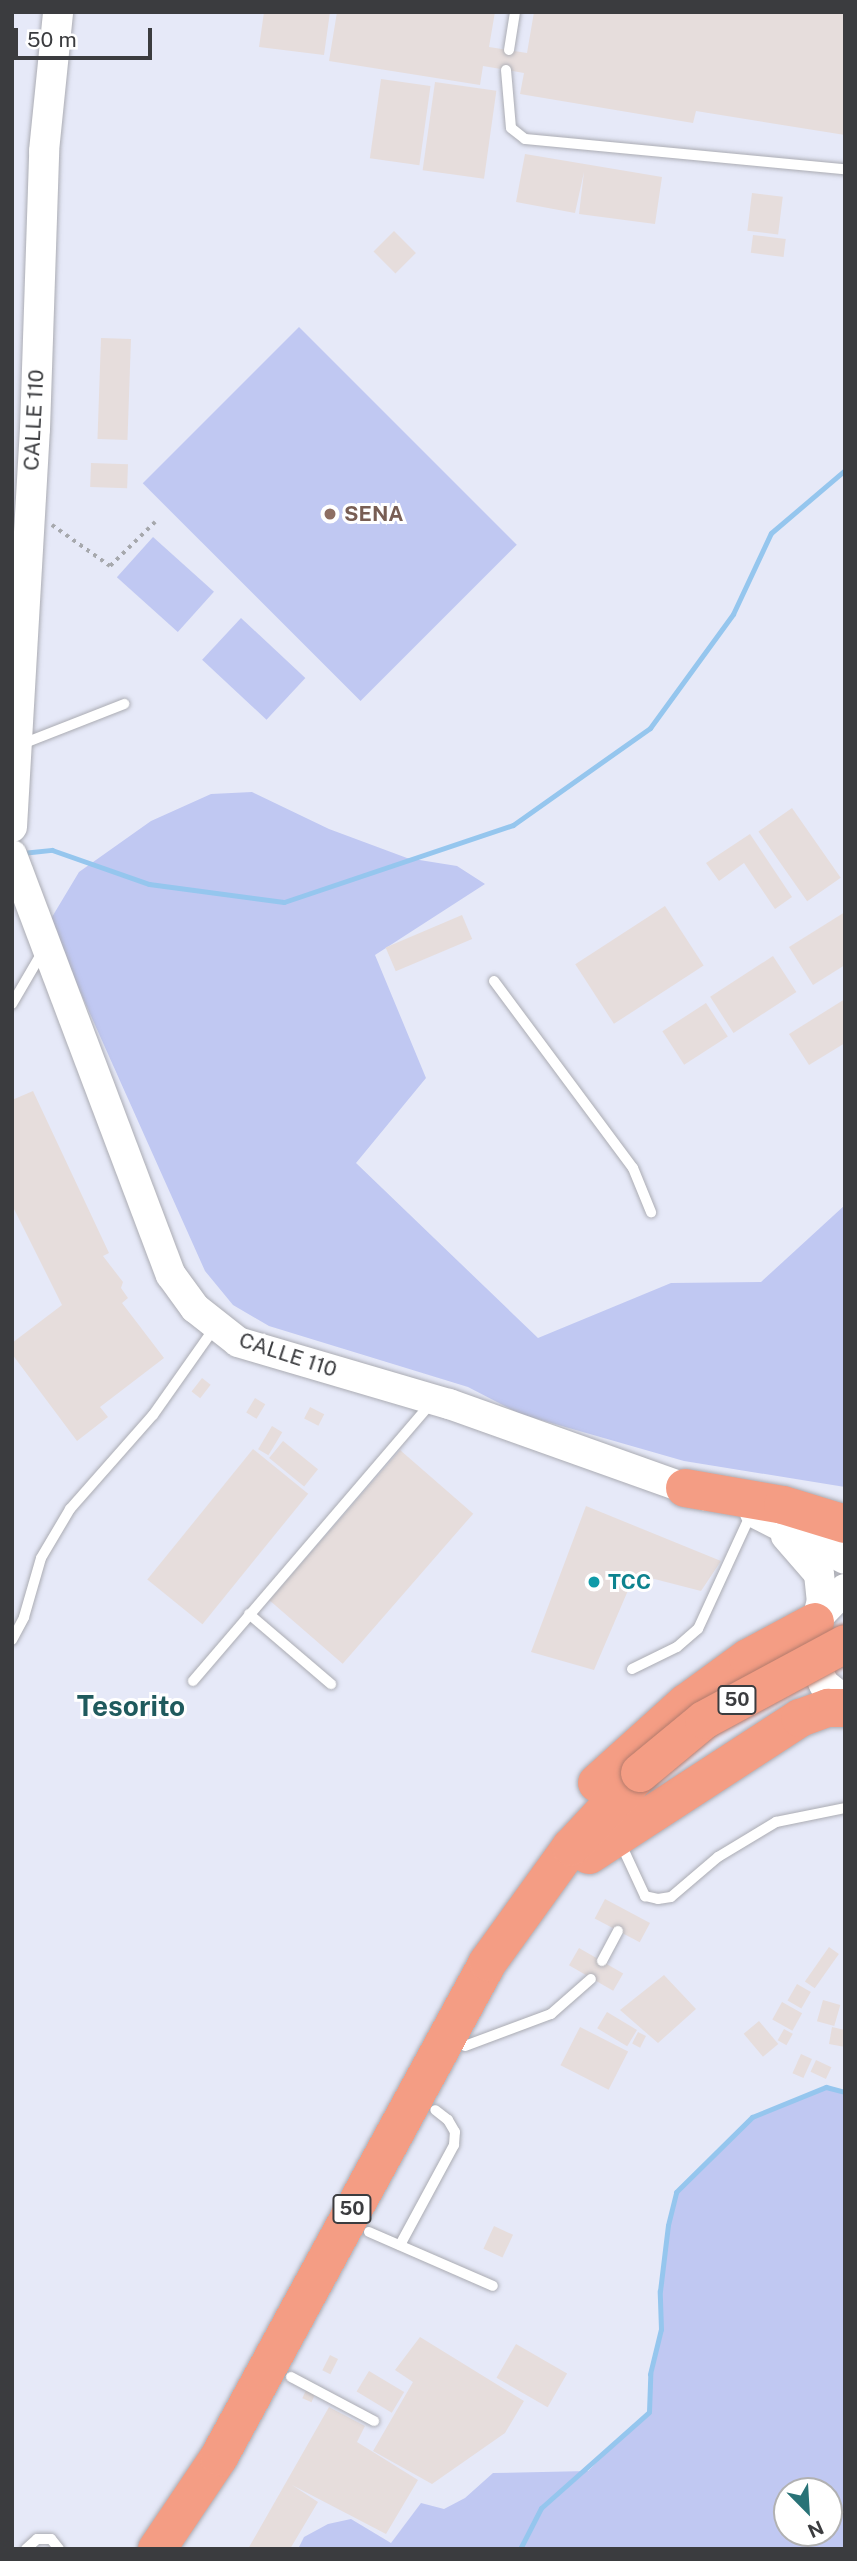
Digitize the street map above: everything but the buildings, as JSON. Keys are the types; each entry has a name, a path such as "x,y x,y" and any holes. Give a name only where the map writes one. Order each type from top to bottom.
{"highway":[{"path":"685,1488 783,1505 845,1524"},
{"path":"520,1916 541,1855 593,1788 686,1703 748,1658 826,1628"},
{"name":"50","path":"180,2549 384,2238 435,2110 465,2046 535,1930 604,1847 645,1783 704,1720 826,1628"},
{"name":"50","path":"158,2549 219,2457 443,2039 520,1916 578,1838 645,1783 756,1713 845,1667"},
{"path":"604,1847 748,1748 800,1717 828,1708 845,1708"}],"main road":[{"name":"CALLE 110","path":"12,827 18,746 20,577 44,152 58,12"},
{"name":"CALLE 110","path":"12,855 45,949 171,1275 215,1327 238,1342 434,1400 763,1515 845,1559"},
{"path":"763,1515 819,1574 826,1628"},
{"path":"845,1589 811,1654 824,1684 845,1701"}],"lane":[{"path":"509,50 515,12"},
{"path":"506,70 511,128 525,139 845,169"},
{"path":"18,746 41,733 124,704"},
{"path":"12,1004 45,949"},
{"path":"494,981 633,1168 651,1212"},
{"path":"12,1640 24,1617 41,1558 70,1509 153,1415 215,1327"},
{"path":"193,1681 434,1400"},
{"path":"632,1669 677,1647 698,1629 763,1515"},
{"path":"249,1614 331,1684"},
{"path":"604,1847 645,1896 658,1899 671,1897 718,1857 776,1822 845,1808"},
{"path":"602,1961 618,1931"},
{"path":"465,2046 551,2014 591,1979"},
{"path":"384,2238 493,2286"},
{"path":"291,2377 374,2421"},
{"path":"26,2549 37,2539 51,2539 60,2549"}],"path":[{"path":"43,521 110,566 155,522"}],"shaded area":[{"path":"12,12 845,12 845,2092 826,2087 752,2117 704,2162 660,2291 661,2329 650,2374 649,2412 588,2471 520,2549 12,2549"},
{"path":"299,327 517,545 361,701 143,483"},
{"path":"153,537 214,592 178,632 117,577"},
{"path":"241,618 305,678 266,720 202,660"},
{"path":"252,792 329,829 407,858 457,866 485,884 375,955 426,1078 356,1163 538,1338 671,1283 761,1282 845,1205 845,1487 684,1461 520,1414 468,1387 269,1326 233,1305 205,1271 49,922 79,872 151,821 211,794"},
{"path":"826,2087 845,2092 845,2549 298,2549 304,2537 328,2524 351,2519 391,2543 421,2503 444,2509 465,2498 493,2473 588,2471 649,2412 650,2374 661,2329 660,2291 668,2225 676,2192 752,2117"}],"waterway":[{"path":"22,853 52,850 149,884 284,902 513,825 650,728 733,614 771,533 845,470"},
{"path":"520,2549 541,2508 649,2412 650,2374 661,2329 660,2291 668,2225 676,2192 752,2117 826,2087 845,2092"}],"place":[{"name":"SENA","path":"330,514"},
{"name":"TCC","path":"594,1582"}],"district":[{"name":"Tesorito","path":"131,1706"}]}
